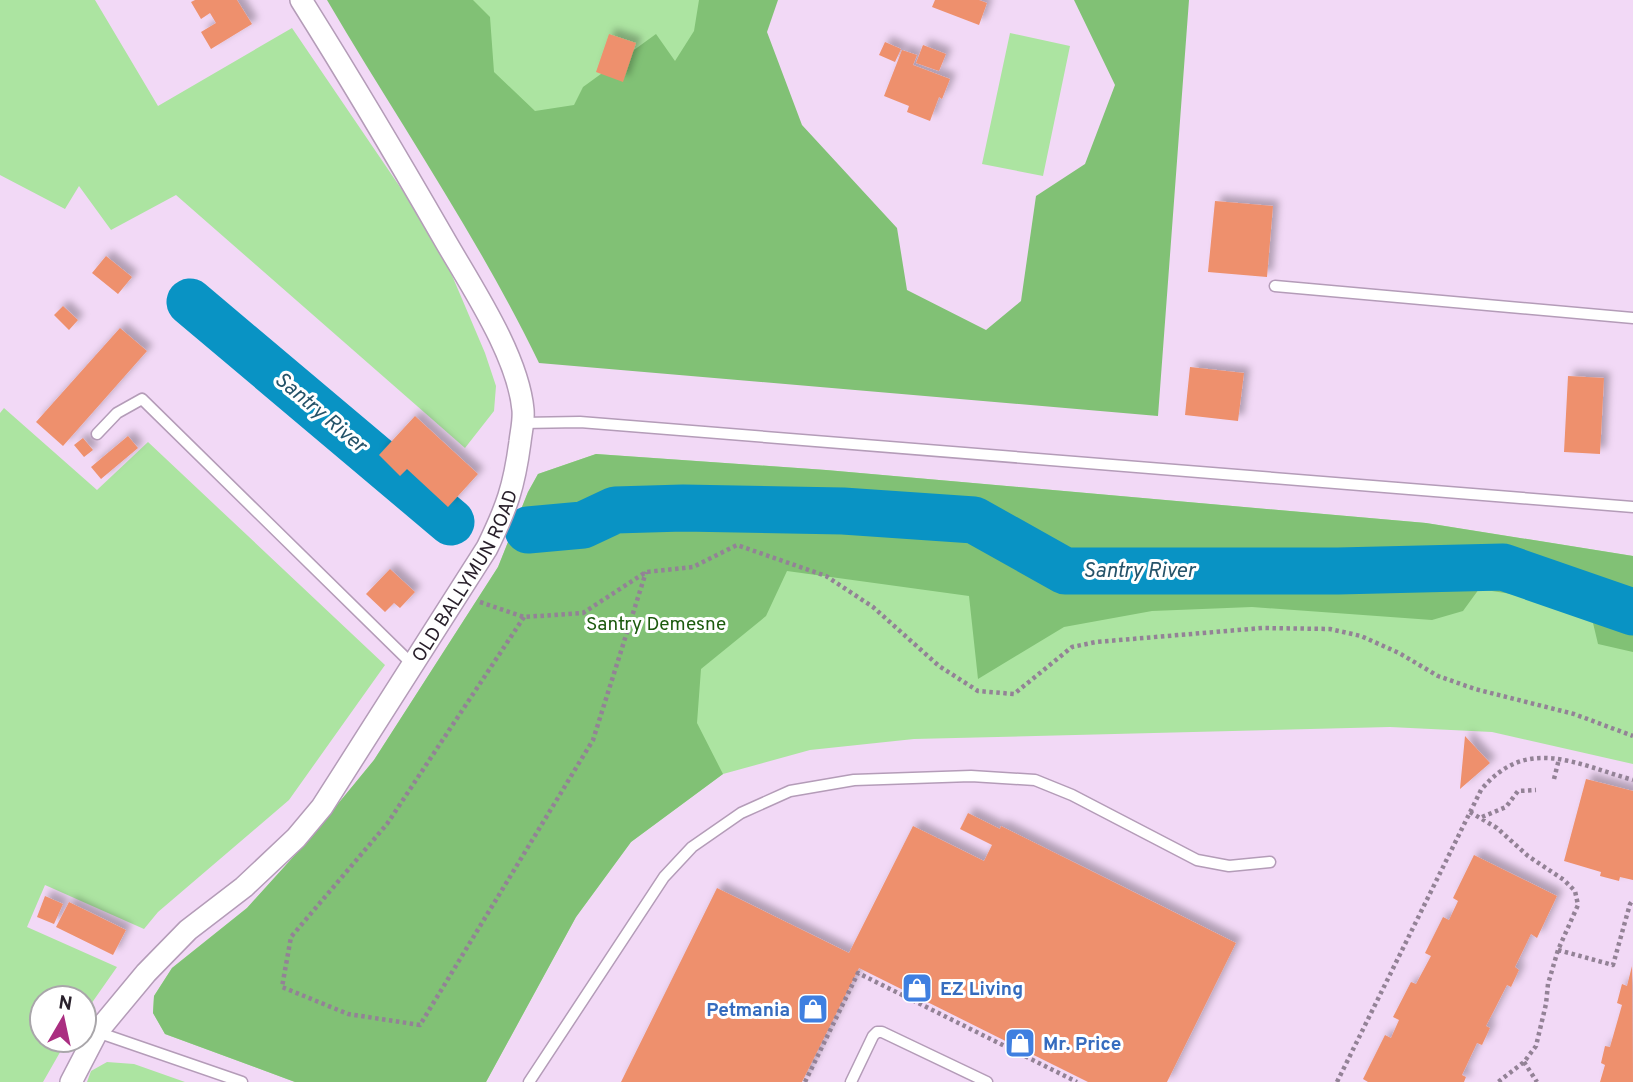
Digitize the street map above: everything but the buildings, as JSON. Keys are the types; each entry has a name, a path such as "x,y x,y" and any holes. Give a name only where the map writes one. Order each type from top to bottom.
{"street":[{"name":"OLD BALLYMUN ROAD","path":"98,1031 146,973 188,930 244,887 296,838 322,807 487,548 505,511 515,476 523,413 519,385 499,338 359,92 301,0"},
{"name":"OLD BALLYMUN ROAD","path":"71,1082 86,1054"}],"lane":[{"path":"1275,286 1633,318"},
{"path":"97,434 117,413 142,399 413,665"},
{"path":"522,423 580,422 1633,507"},
{"path":"529,1082 664,877 692,848 741,813 790,791 854,780 971,776 1035,780 1072,794 1197,860 1229,866 1270,862"},
{"path":"98,1032 242,1082"},
{"path":"851,1082 877,1032 987,1082"}],"path":[{"path":"457,592 524,617 583,613 646,572 692,567 737,545 826,576 873,607 939,666 978,691 1014,694 1072,647 1096,642 1262,628 1330,629 1361,636 1399,653 1438,676 1463,685 1574,714 1633,736"},
{"path":"524,617 387,824 291,937 282,988 348,1014 420,1025 593,740 646,572"},
{"path":"1337,1082 1481,790 1492,776 1513,763 1539,755 1633,780"},
{"path":"1554,779 1559,759"},
{"path":"1481,817 1506,807 1518,791 1536,790"},
{"path":"1470,812 1497,828 1528,856 1564,880 1575,891 1578,905 1558,950 1536,1045 1524,1062 1498,1082"},
{"path":"1613,965 1633,900"},
{"path":"1558,950 1620,967"},
{"path":"805,1082 858,973 1077,1082"},
{"path":"1524,1062 1537,1082"}],"green space":[{"path":"0,0 95,0 158,106 292,28 415,209 451,273 485,353 496,386 494,411 465,448 176,195 111,230 79,186 65,209 0,175"},
{"path":"327,0 473,0 490,17 494,72 535,111 574,105 583,87 656,34 675,61 694,31 699,0 778,0 767,32 802,125 897,228 907,290 986,330 1021,301 1036,196 1085,164 1115,85 1074,0 1189,0 1158,416 539,363 464,225"},
{"path":"417,0 710,0 686,77 520,146"},
{"path":"1010,33 1070,46 1043,176 982,164"},
{"path":"4,408 97,490 148,442 385,665 289,800 158,912 144,929 45,885 27,927 117,967 98,994 98,984 28,984 28,1054 59,1054 43,1082 0,1082 0,413"},
{"name":"Santry Demesne","path":"596,454 826,470 1426,523 1633,556 1633,764 1492,732 1390,727 914,739 810,750 723,774 631,842 576,917 486,1082 295,1082 165,1034 153,1013 154,996 172,968 247,908 305,844 374,760 498,567 538,474"},
{"name":"Santry Demesne","path":"596,454 826,470 1426,523 1633,556 1633,652 1598,644 1589,606 1479,589 1463,611 1432,620 1252,607 1152,611 1064,627 978,679 969,596 787,571 766,616 701,669 697,723 723,774 631,842 576,917 486,1082 295,1082 165,1034 153,1013 154,996 172,968 247,908 305,844 374,760 498,567 538,474"},
{"path":"107,1062 134,1064 185,1082 87,1082 91,1071"}],"waterway":[{"name":"Santry River","path":"190,302 451,522"},
{"name":"Santry River","path":"528,530 583,525 615,510 683,508 843,511 974,520 1065,571 1338,571 1503,567 1633,612"}],"place":[{"name":"EZ Living","path":"917,988"},
{"name":"Petmania","path":"813,1009"},
{"name":"Mr. Price","path":"1020,1043"}]}
